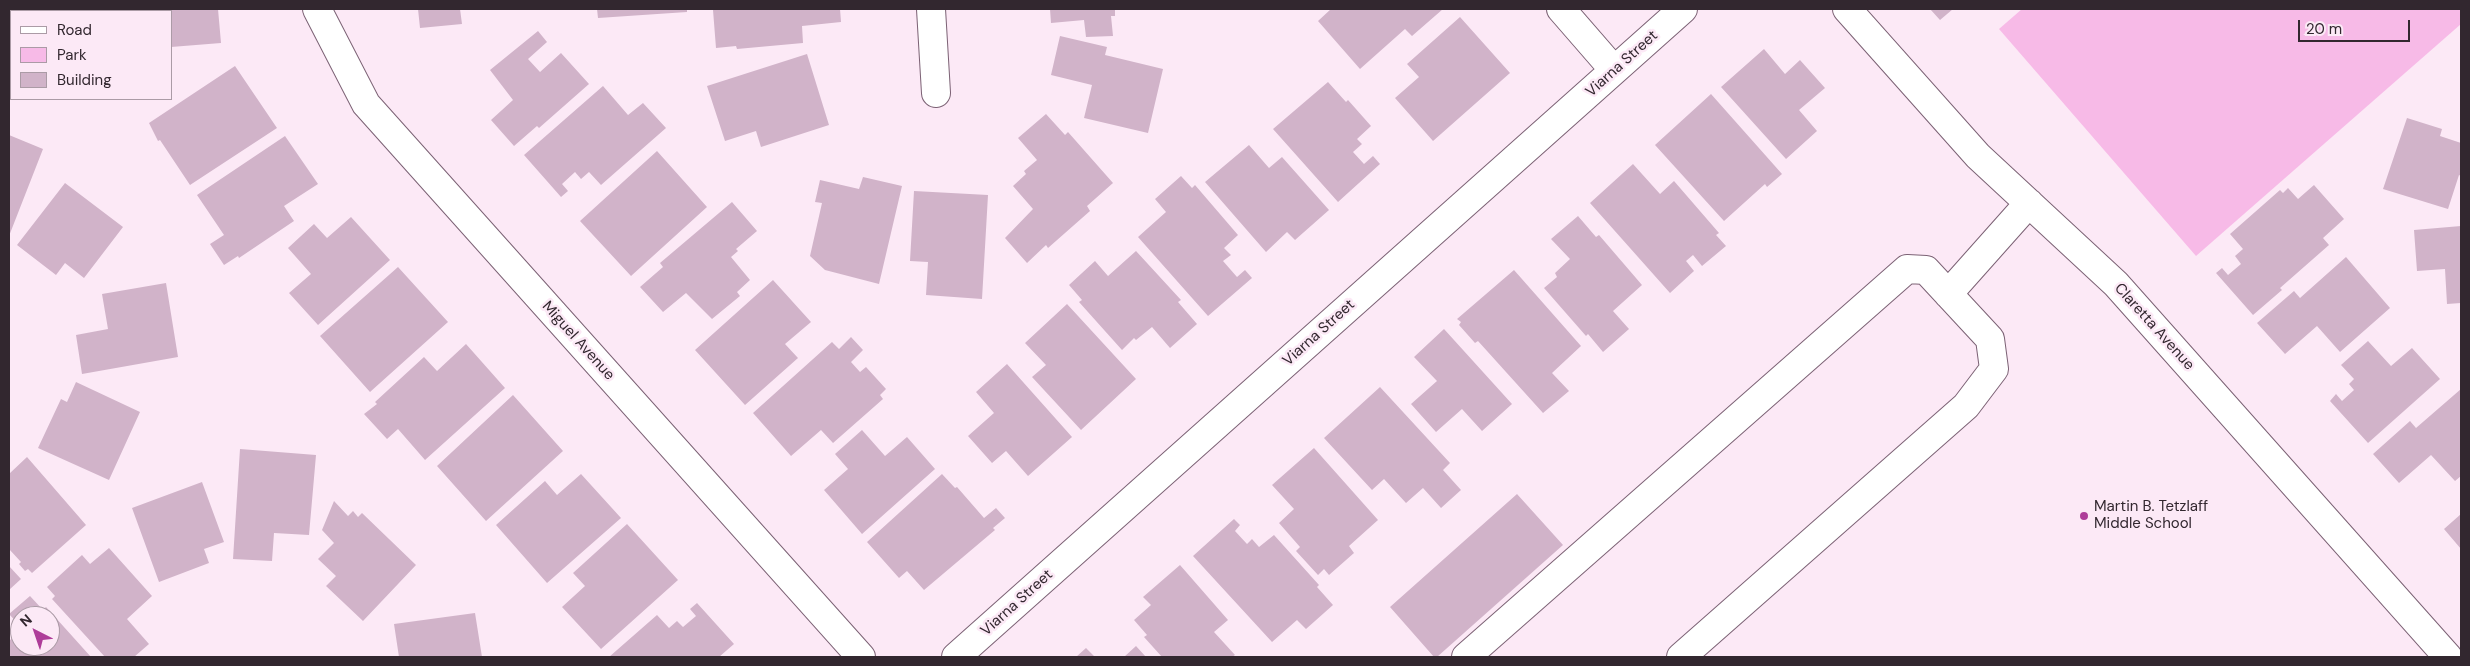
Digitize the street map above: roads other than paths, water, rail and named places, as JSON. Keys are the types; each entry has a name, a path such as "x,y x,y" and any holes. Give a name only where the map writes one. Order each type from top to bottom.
{"street":[{"name":"Miguel Avenue","path":"316,9 366,104 861,657"},
{"path":"931,9 936,92"},
{"path":"1561,9 1614,70"},
{"name":"Viarna Street","path":"956,657 1683,9"},
{"name":"Claretta Avenue","path":"1846,9 1978,156 2116,284 2448,657"},
{"path":"1948,294 2029,203"},
{"path":"1466,657 1907,269 1926,270 1990,339 1994,368 1966,406 1681,657"}],"place":[{"name":"Martin B. Tetzlaff Middle School","path":"2084,516"}]}
